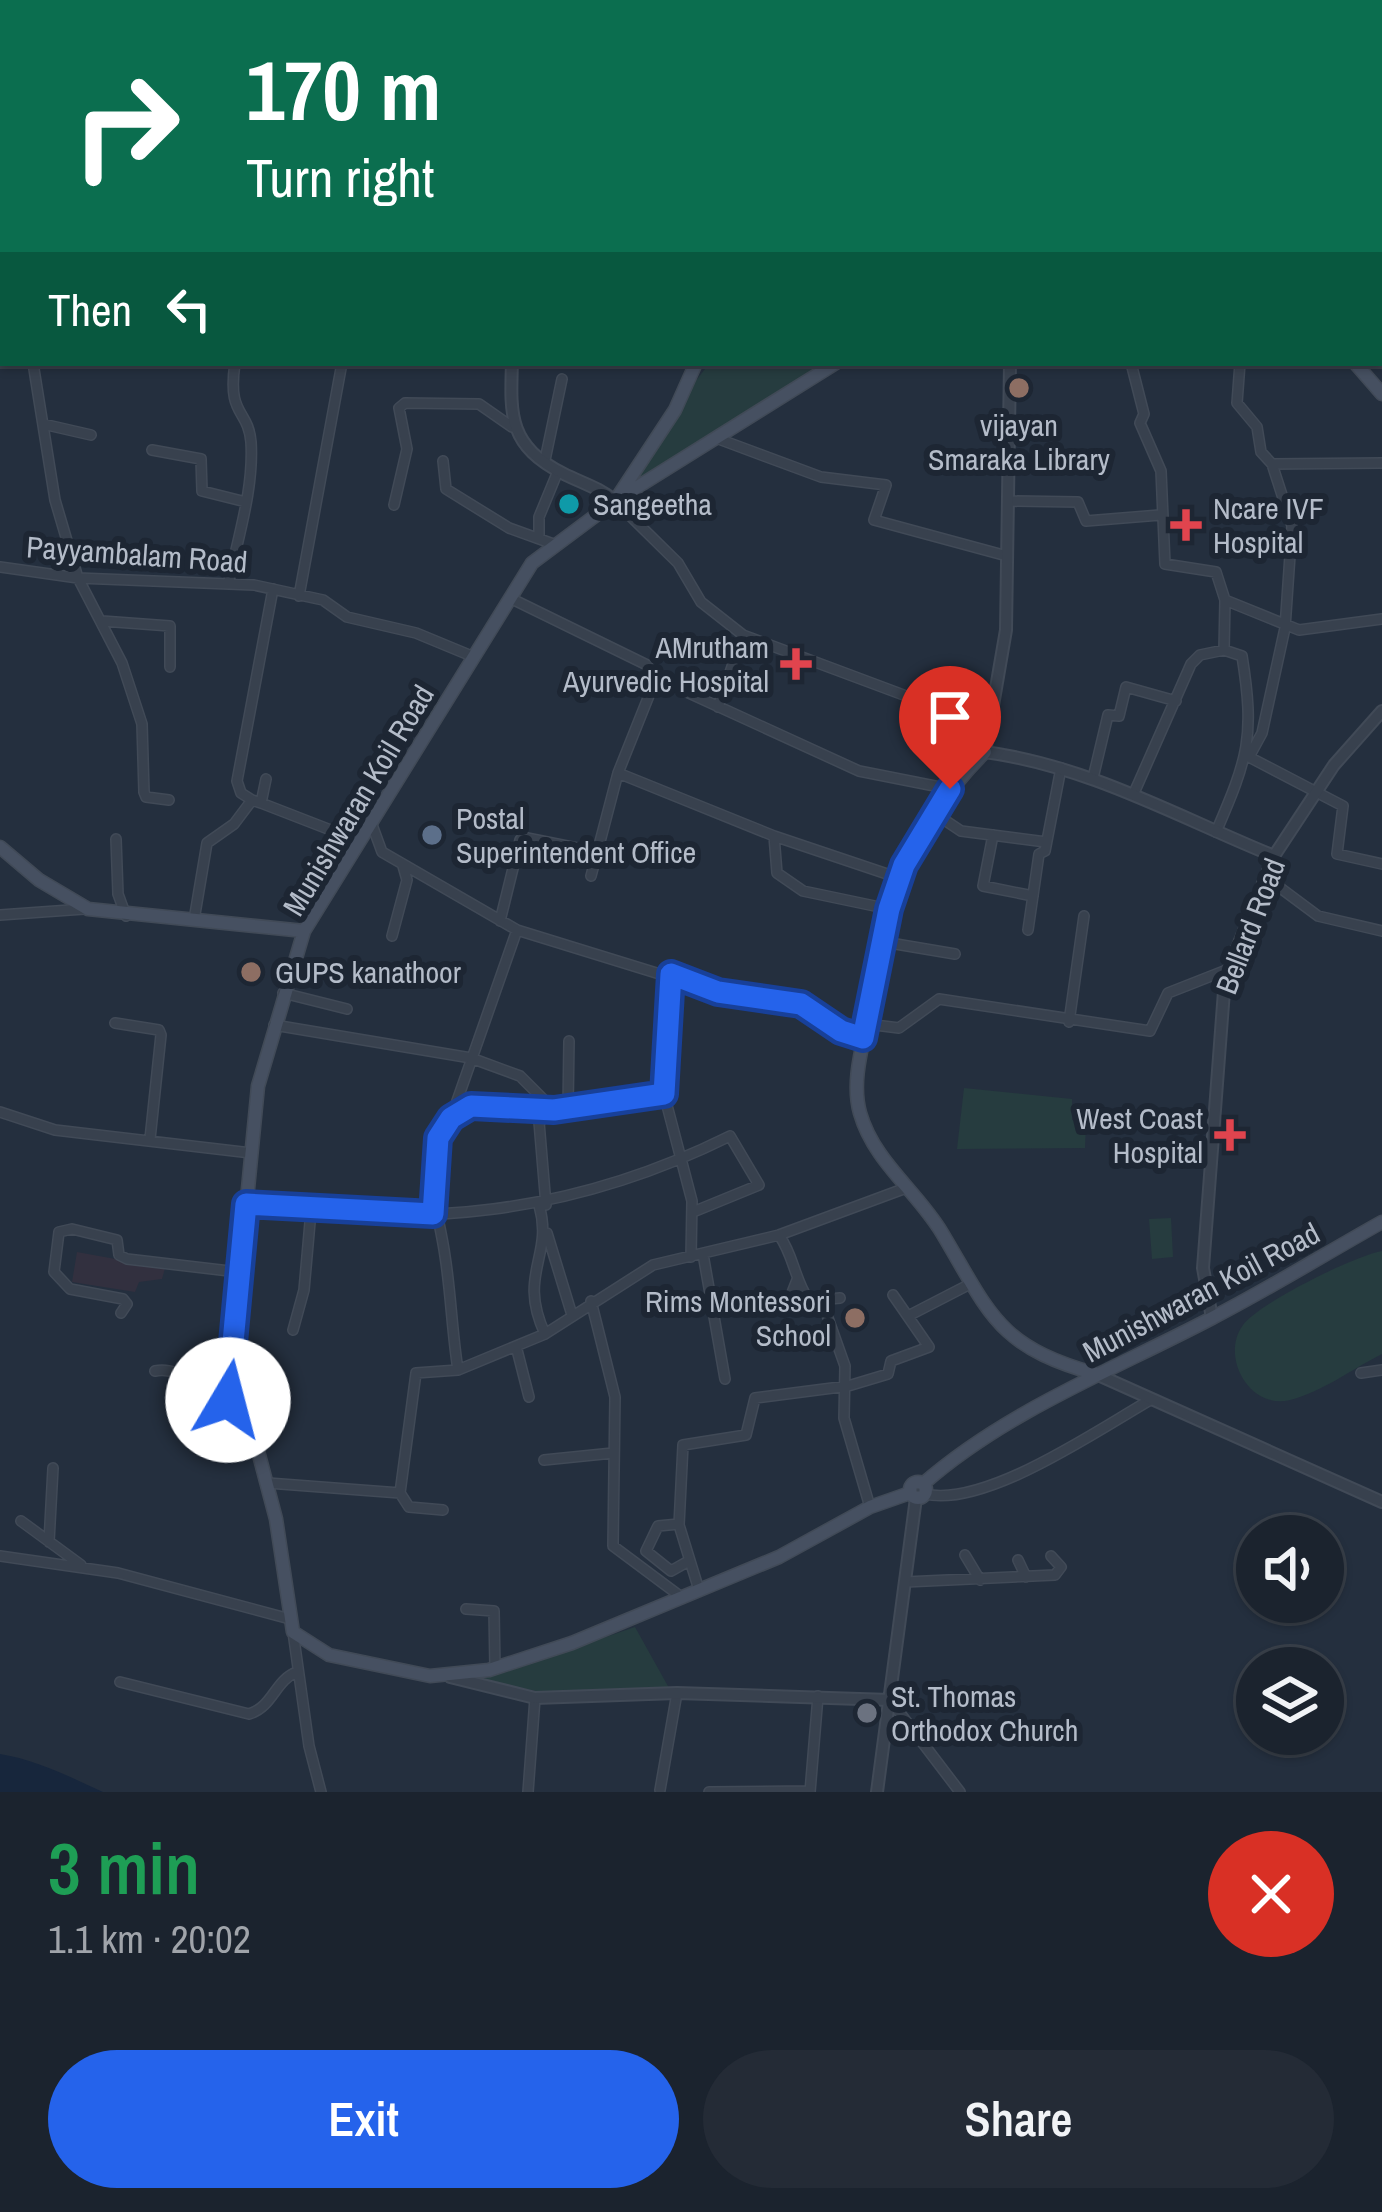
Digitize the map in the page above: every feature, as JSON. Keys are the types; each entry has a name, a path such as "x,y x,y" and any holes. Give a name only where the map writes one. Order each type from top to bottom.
{"main road":[{"path":"615,501 675,410 695,366"},
{"name":"Munishwaran Koil Road","path":"831,366 550,542 532,563 304,931 273,1025 251,1153 232,1353 268,1483 291,1626 329,1655 450,1677 496,1668 572,1643 779,1557 870,1507 919,1492 951,1460 1096,1374 1212,1318 1382,1222"},
{"path":"1358,366 1382,394"},
{"path":"985,752 950,789 899,878 865,1031 859,1109 875,1148 937,1224 1005,1334 1096,1374"},
{"path":"0,847 40,880 88,909 304,931"}],"street":[{"path":"33,366 55,500 78,578 102,621 142,724 146,797 169,800"},
{"path":"229,581 246,502 251,440 230,395 235,366"},
{"path":"298,596 341,366"},
{"path":"512,366 512,428"},
{"path":"1010,366 1006,630 985,752 1093,778 1274,856"},
{"path":"1133,366 1144,414 1140,423 1161,470 1165,564 1216,572 1225,600 1224,650"},
{"path":"1216,832 1262,733 1285,628 1292,526 1271,464 1261,452 1257,427 1237,403 1240,366"},
{"path":"545,460 562,379"},
{"path":"394,505 406,449 398,415 405,403 479,404 558,471 615,501 678,563 701,602 743,635 926,703 991,720"},
{"path":"43,424 91,435"},
{"path":"716,438 821,477 886,485 874,520 1007,556"},
{"path":"152,450 201,460 202,491 246,502"},
{"path":"443,461 446,488 509,528 550,542"},
{"path":"1271,464 1382,463"},
{"path":"550,542 536,530 558,471"},
{"path":"1008,501 1078,502 1086,521 1160,515"},
{"name":"Payyambalam Road","path":"0,567 78,578 229,581 273,589 323,599 347,617 416,633 474,657"},
{"path":"273,589 237,782 241,793 257,801 359,842"},
{"path":"510,598 647,665 656,678 859,771 950,789"},
{"path":"1225,600 1285,628 1382,620"},
{"path":"102,621 170,626 170,667"},
{"path":"718,707 743,635"},
{"path":"1134,794 1196,658 1224,650 1242,656 1250,708 1249,757"},
{"path":"591,876 618,773 656,678"},
{"path":"1093,778 1108,715 1119,716 1126,687 1176,701"},
{"name":"Bellard Road","path":"1212,1318 1204,1268 1219,1003 1274,856 1314,794 1382,711"},
{"path":"1249,757 1312,786 1314,794 1347,810 1336,854 1382,863"},
{"path":"1028,930 1061,768"},
{"path":"618,773 774,836 899,878"},
{"path":"194,920 207,843 257,801 266,779"},
{"path":"934,813 961,831 1046,842"},
{"path":"371,822 382,852 517,930 718,992 801,1004 841,1031 898,1028 939,999 1150,1031 1168,993 1229,969"},
{"path":"993,835 983,886 1033,896"},
{"path":"774,836 777,873 803,891 889,909"},
{"path":"116,839 118,894 126,916"},
{"path":"500,921 521,839 597,852"},
{"path":"392,935 407,880 403,866"},
{"path":"1267,878 1318,916 1382,931"},
{"path":"0,915 88,909"},
{"path":"1069,1022 1084,916"},
{"path":"458,1370 445,1252 433,1214 438,1138 451,1118 517,930"},
{"path":"884,942 956,954"},
{"path":"671,974 664,1094 693,1212 697,1255 724,1379"},
{"path":"283,993 347,1009"},
{"path":"116,1023 159,1030 161,1035 150,1139"},
{"path":"273,1025 470,1058 520,1076 554,1110"},
{"path":"568,1108 569,1041"},
{"path":"451,1118 471,1106 554,1110 664,1094"},
{"path":"554,1110 539,1122 543,1205 572,1315"},
{"path":"0,1112 55,1130 251,1153"},
{"path":"246,1204 433,1214 543,1205 680,1161 730,1136 759,1185 693,1212"},
{"path":"442,1510 409,1507 400,1493 416,1373 458,1370 545,1334 653,1265 779,1235 906,1188"},
{"path":"293,1330 304,1290 311,1211"},
{"path":"121,1313 127,1304 123,1299 70,1289 54,1272 59,1232 72,1229 117,1240 119,1256 127,1259 238,1272"},
{"path":"545,1334 531,1274 547,1233"},
{"path":"779,1235 796,1262 797,1280 808,1299"},
{"path":"797,1280 786,1303 840,1298"},
{"path":"910,1316 972,1283"},
{"path":"699,1590 679,1524 683,1445 746,1435 755,1398 848,1386 888,1374 891,1361 929,1347 893,1294"},
{"path":"591,1301 615,1396 614,1546 680,1595"},
{"path":"822,1301 848,1386 844,1418 870,1507"},
{"path":"517,1346 529,1397"},
{"path":"154,1371 169,1370 209,1393 244,1401"},
{"path":"1361,1373 1382,1370"},
{"path":"1096,1374 1382,1502"},
{"path":"877,1792 919,1492 947,1495 1006,1480 1152,1399"},
{"path":"544,1460 613,1453"},
{"path":"49,1542 53,1468"},
{"path":"268,1483 400,1493"},
{"path":"21,1521 81,1565"},
{"path":"679,1524 658,1526 646,1551 671,1570 687,1562"},
{"path":"965,1555 980,1580"},
{"path":"0,1556 81,1565 291,1626 321,1792"},
{"path":"905,1582 1060,1574 1052,1556"},
{"path":"1018,1560 1026,1577"},
{"path":"466,1609 494,1611 496,1668"},
{"path":"120,1682 249,1714 271,1700 284,1677 297,1672"},
{"path":"450,1677 535,1698 677,1693 890,1700 960,1792"},
{"path":"660,1791 677,1693"},
{"path":"709,1792 810,1791 818,1696"},
{"path":"528,1792 535,1698"}],"shaded area":[{"path":"77,1252 165,1268 162,1279 139,1282 135,1292 72,1282"}],"green space":[{"path":"708,366 827,366 621,496 681,402"},
{"path":"964,1088 1072,1099 1072,1120 1086,1122 1085,1148 957,1149"},
{"path":"1171,1218 1173,1257 1152,1259 1149,1219"},
{"path":"1382,1251 1382,1354 1290,1400 1275,1401 1251,1389 1242,1378 1235,1351 1243,1325 1308,1282"},
{"path":"635,1627 669,1688 541,1692 480,1680"}],"water":[{"path":"0,1754 40,1764 103,1792 0,1792"}],"place":[{"name":"vijayan Smaraka Library","path":"1019,388"},
{"name":"Sangeetha","path":"569,504"},
{"name":"Ncare IVF Hospital","path":"1186,525"},
{"name":"AMrutham Ayurvedic Hospital","path":"796,664"},
{"name":"Postal Superintendent Office","path":"432,835"},
{"name":"GUPS kanathoor","path":"251,972"},
{"name":"West Coast Hospital","path":"1230,1135"},
{"name":"Rims Montessori School","path":"855,1318"},
{"name":"St. Thomas Orthodox Church","path":"867,1713"}],"route":[{"path":"228,1400 244,1401 232,1353 246,1204 360,1214 433,1214 431,1186 438,1138 451,1118 471,1106 554,1110 664,1094 671,974 718,992 801,1004 841,1031 863,1038 889,909 904,865 950,789"}]}
